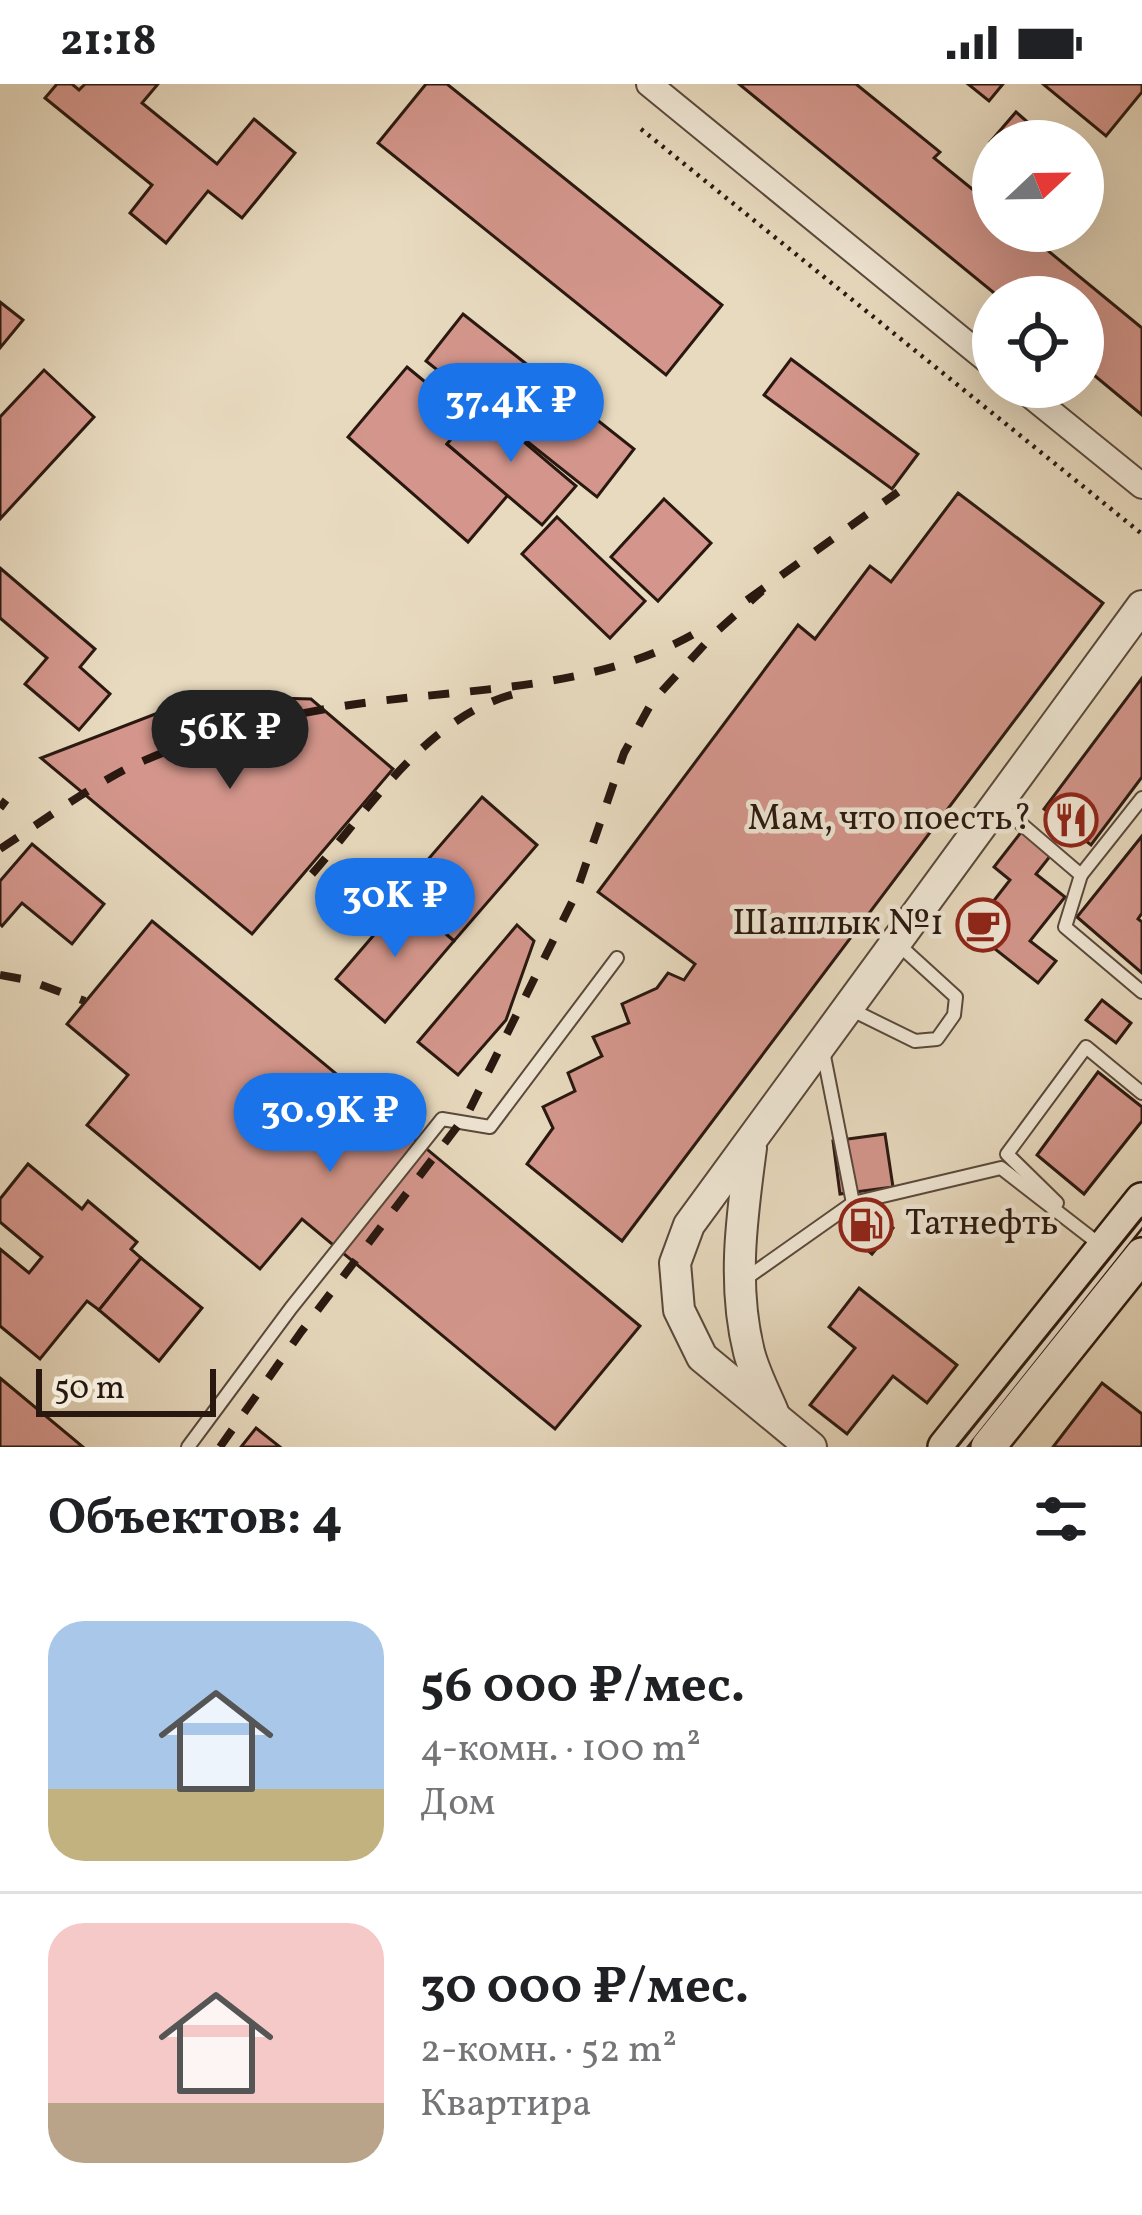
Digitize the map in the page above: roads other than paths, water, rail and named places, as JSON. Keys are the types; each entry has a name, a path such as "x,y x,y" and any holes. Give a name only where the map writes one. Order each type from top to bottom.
{"main road":[{"path":"945,1447 1096,1242 1142,1200"},
{"path":"988,1447 1142,1255"}],"street":[{"path":"649,84 972,348"},
{"path":"1046,408 1142,486"},
{"path":"811,1447 702,1357 679,1310 675,1263 689,1225 1142,606"},
{"path":"752,1142 738,1285 749,1354 774,1414"}],"lane":[{"path":"1142,798 1081,875 1065,927 1142,992"},
{"path":"998,804 1081,875"},
{"path":"849,1008 915,1042 937,1039 954,1015 956,997 896,943"},
{"path":"188,1447 291,1308 442,1119 490,1127 617,958"},
{"path":"822,1045 853,1203"},
{"path":"1096,1242 1007,1154 1086,1047 1142,1093"},
{"path":"738,1285 853,1203 1001,1168 1096,1242"}],"tram line":[{"path":"957,1447 1142,1218"}],"railway":[{"path":"747,600 898,492"},
{"path":"220,1447 469,1111 575,896 624,753 652,702 716,632 762,591"},
{"path":"0,849 124,770 203,738 343,706 577,676 666,648 707,626"},
{"path":"312,874 427,744 482,706 514,694"},
{"path":"0,808 6,800"},
{"path":"0,975 85,1001"}],"place":[{"name":"Мам, что поесть?","path":"1071,820"},
{"name":"Шашлык №1","path":"983,925"},
{"name":"Татнефть","path":"866,1225"}]}
